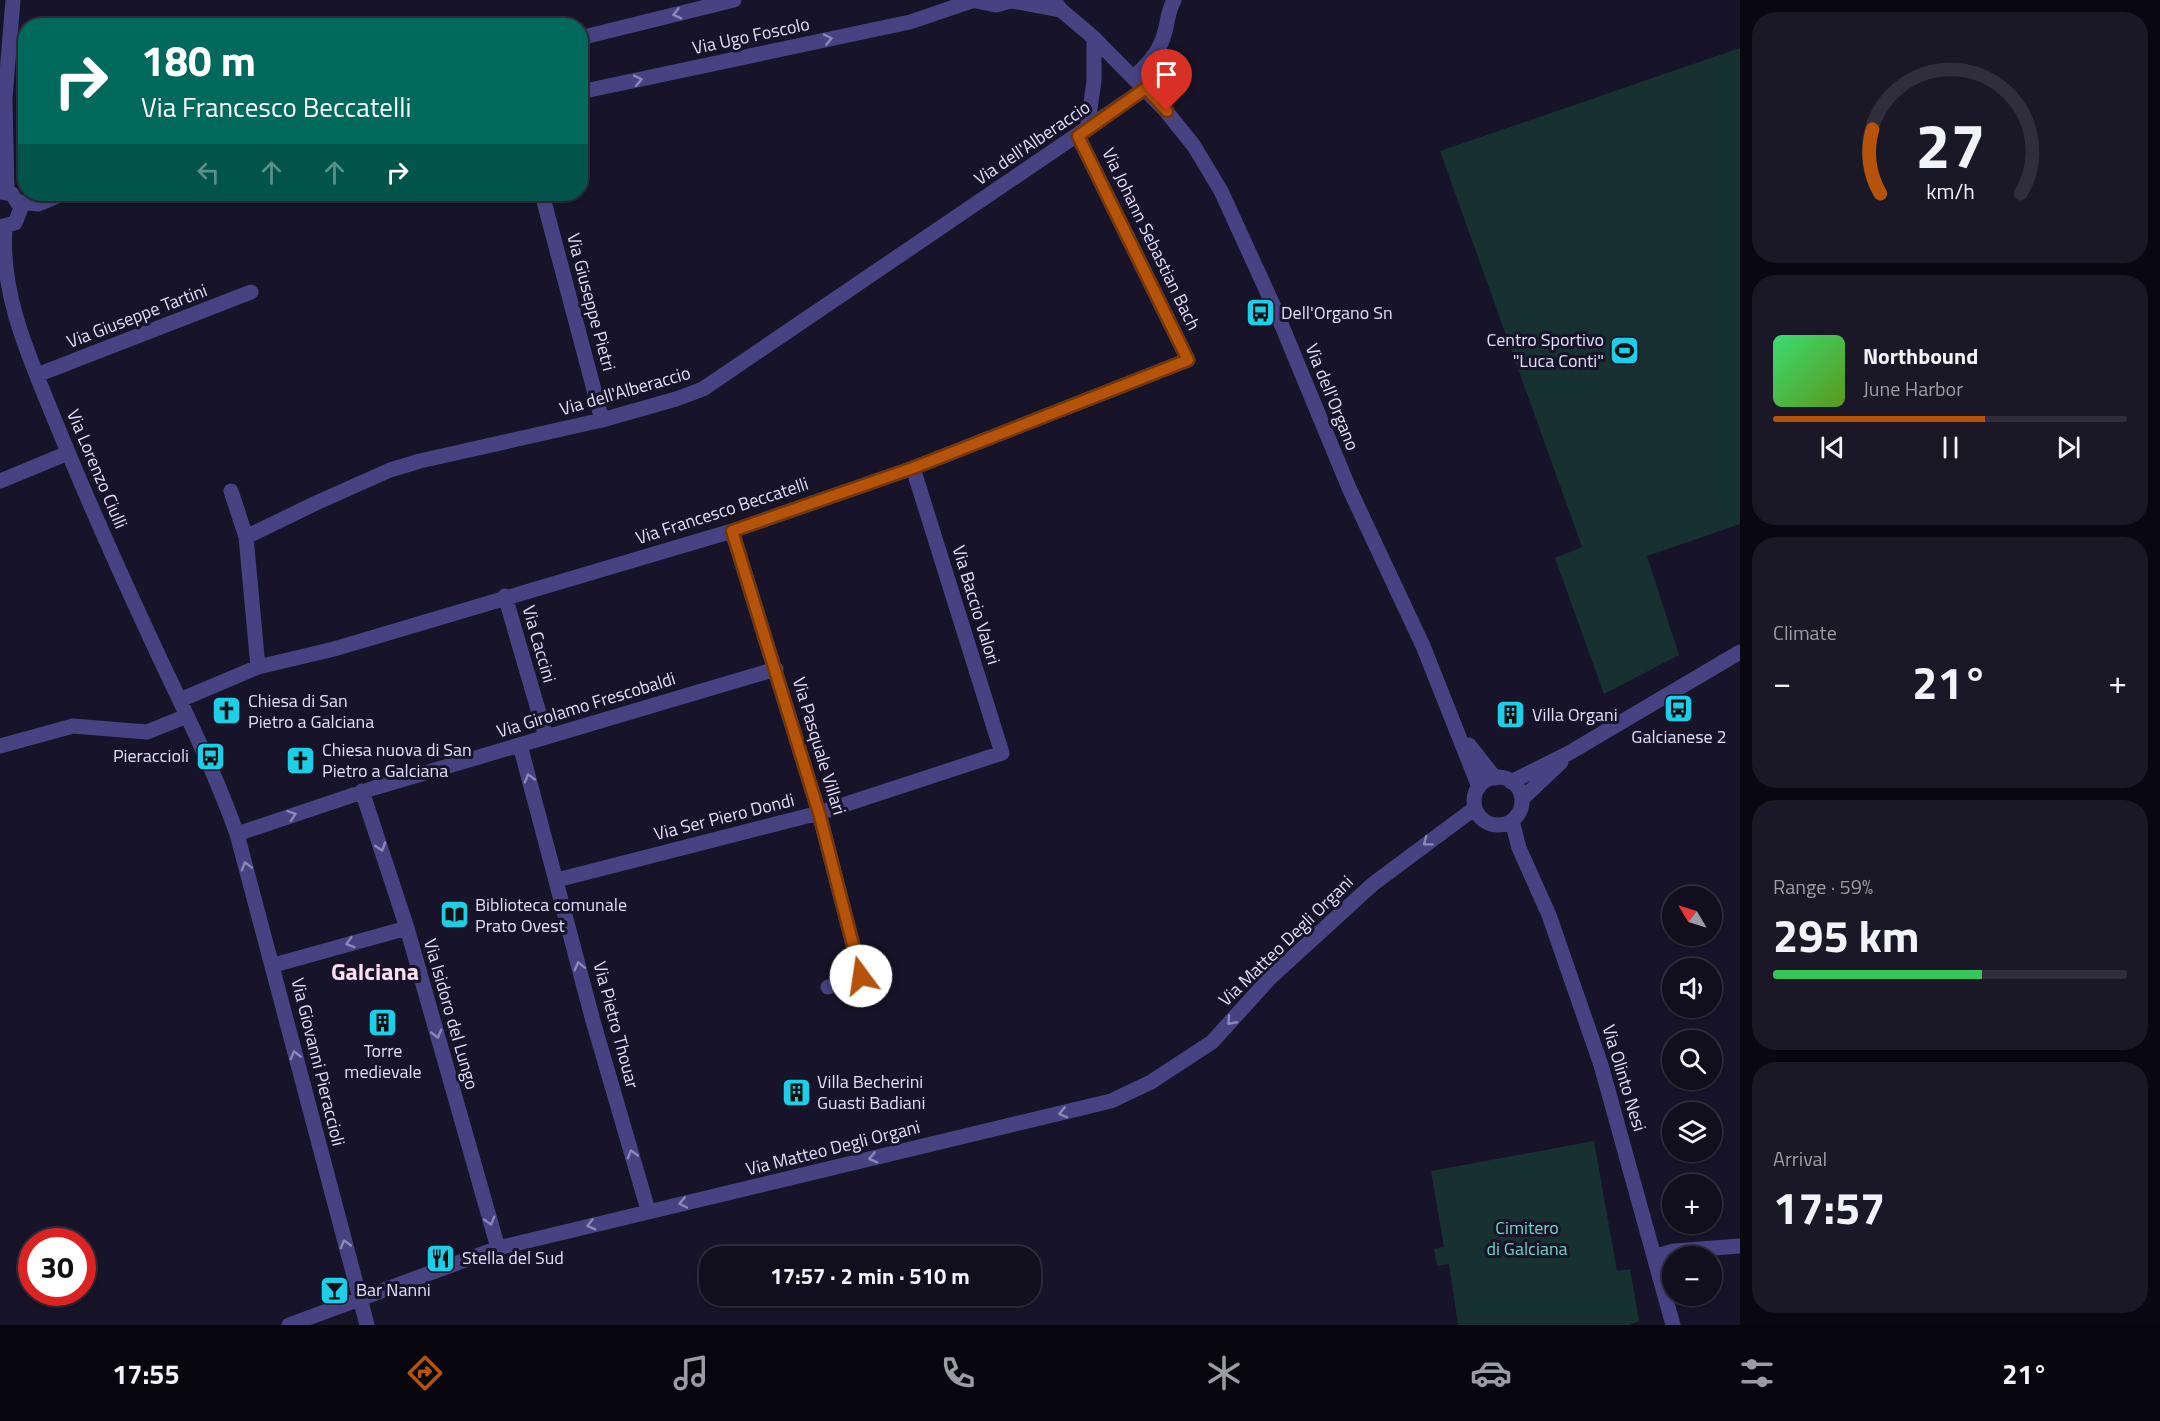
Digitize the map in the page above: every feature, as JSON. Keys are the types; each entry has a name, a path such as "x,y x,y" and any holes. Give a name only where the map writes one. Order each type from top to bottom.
{"street":[{"path":"13,0 5,98 3,192 18,201"},
{"name":"Via Ugo Foscolo","path":"588,36 734,0"},
{"path":"928,16 935,0"},
{"name":"Via Ugo Foscolo","path":"588,90 928,16 971,0 988,5 1013,1 1058,5 1146,88"},
{"path":"1134,77 1156,54 1164,36 1166,14 1174,0"},
{"path":"1082,133 1094,81 1094,38"},
{"name":"Via dell'Alberaccio","path":"246,537 390,470 420,461 602,420 691,394 716,381 1146,88"},
{"name":"Via dell'Organo","path":"1146,88 1194,146 1221,191 1275,309 1349,488 1423,646 1460,734 1479,787"},
{"name":"Via Johann Sebastian Bach","path":"1082,133 1188,360"},
{"path":"3,227 19,219 20,202 38,204 45,201"},
{"name":"Via Giuseppe Pietri","path":"544,201 602,420"},
{"name":"Via Lorenzo Ciulli","path":"3,227 7,276 20,333 68,453 187,716"},
{"name":"Via Giuseppe Tartini","path":"36,375 251,292"},
{"name":"Via Francesco Beccatelli","path":"180,700 258,668 334,649 505,596 732,531 913,468 1188,360"},
{"path":"0,482 68,453"},
{"name":"Via Baccio Valori","path":"913,468 1002,753"},
{"path":"231,490 246,537 258,668"},
{"name":"Via Pasquale Villari","path":"732,531 819,813 861,976 828,987"},
{"name":"Via Caccini","path":"505,596 546,737"},
{"path":"1511,782 1569,753 1740,652"},
{"name":"Via Girolamo Frescobaldi","path":"237,834 362,791 776,669"},
{"path":"0,746 74,726 147,732 187,716"},
{"name":"Via Giovanni Pieraccioli","path":"187,716 218,781 237,834 274,965 311,1118 367,1325"},
{"name":"Via dell'Organo","path":"1460,734 1495,778"},
{"name":"Via Pietro Thouar","path":"520,745 593,1021 648,1210"},
{"name":"Via Ser Piero Dondi","path":"557,880 819,813 1002,753"},
{"path":"1522,799 1542,783 1569,753"},
{"path":"1495,778 1511,782 1517,787 1522,799 1519,812 1508,823 1489,824 1482,819 1475,808 1474,797 1479,787 1495,778"},
{"name":"Via Isidoro del Lungo","path":"362,791 407,928 498,1248"},
{"name":"Via Matteo Degli Organi","path":"289,1325 498,1248 648,1210 1111,1101 1151,1082 1212,1042 1270,978 1373,884 1475,808"},
{"name":"Via Olinto Nesi","path":"1508,823 1549,915 1601,1065 1656,1256 1673,1325"},
{"path":"274,965 407,928"},
{"path":"1656,1256 1674,1251 1740,1246"}],"green space":[{"name":"Centro Sportivo \"Luca Conti\"","path":"1740,48 1740,524 1647,556 1679,655 1604,694 1555,558 1582,547 1440,151"},
{"name":"Cimitero di Galciana","path":"1594,1141 1617,1271 1630,1269 1639,1321 1629,1325 1458,1325 1449,1264 1437,1266 1434,1249 1444,1247 1431,1171"}],"place":[{"name":"Dell'Organo Sn","path":"1260,313"},
{"name":"Centro Sportivo \"Luca Conti\"","path":"1625,350"},
{"name":"Galcianese 2","path":"1679,708"},
{"name":"Chiesa di San Pietro a Galciana","path":"227,711"},
{"name":"Villa Organi","path":"1511,715"},
{"name":"Pieraccioli","path":"210,756"},
{"name":"Chiesa nuova di San Pietro a Galciana","path":"301,760"},
{"name":"Biblioteca comunale Prato Ovest","path":"454,915"},
{"name":"Torre medievale","path":"383,1022"},
{"name":"Villa Becherini Guasti Badiani","path":"796,1092"},
{"name":"Stella del Sud","path":"441,1258"},
{"name":"Bar Nanni","path":"335,1290"}],"district":[{"name":"Galciana","path":"375,972"}],"route":[{"path":"861,976 819,813 732,531 913,468 1188,360 1078,136 1146,88 1167,111"}]}
